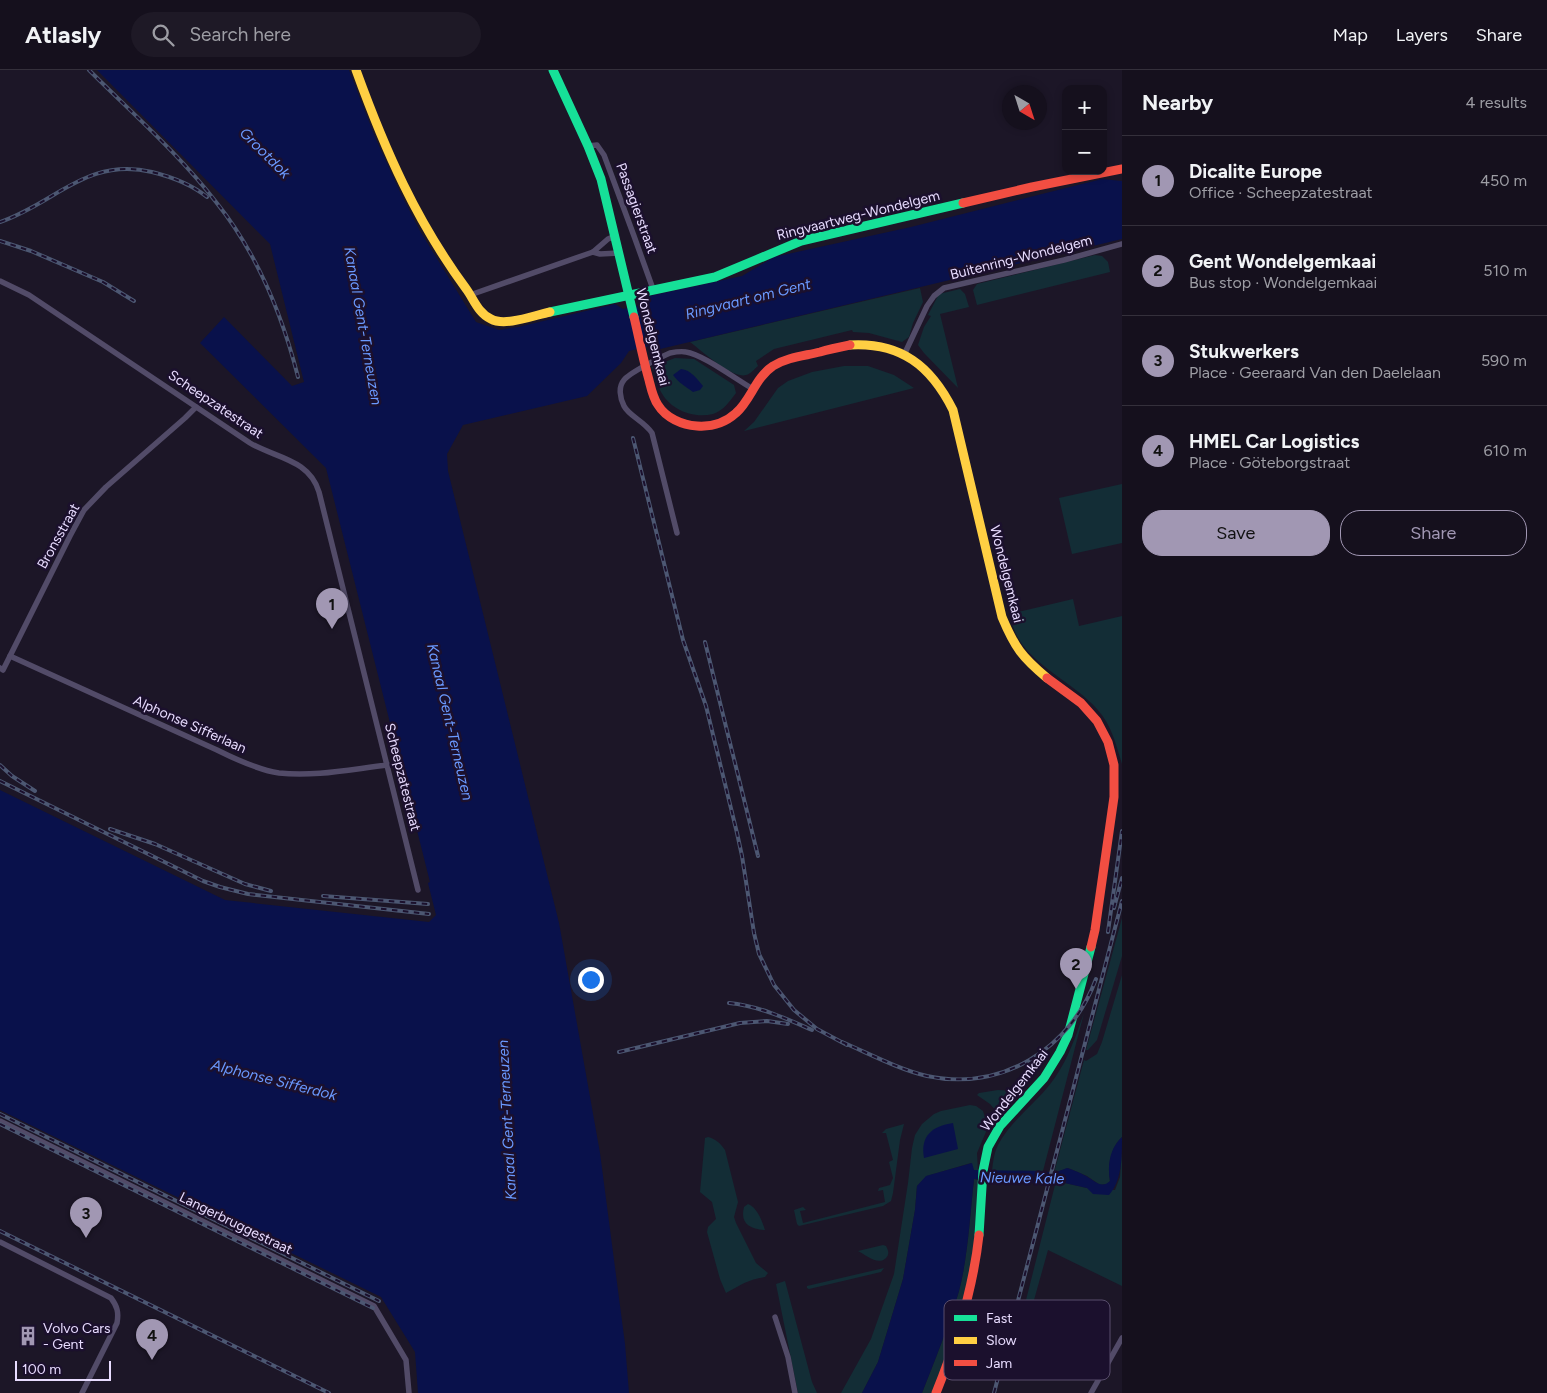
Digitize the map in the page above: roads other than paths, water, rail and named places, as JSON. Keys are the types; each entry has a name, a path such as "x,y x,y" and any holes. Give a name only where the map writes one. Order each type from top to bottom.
{"main road":[{"path":"356,70 387,152 415,209 446,264 470,295"},
{"name":"Wondelgemkaai","path":"552,70 588,146 601,179 653,395 663,411 677,421 697,426 714,425 729,418 740,409 763,375 778,363 840,347 872,345 895,351 916,361 942,388 953,410 1002,617 1010,637 1019,652 1031,665 1089,711 1108,742 1114,765 1114,797 1095,930 1076,1010 1068,1035 1044,1078 995,1133 987,1150 980,1232 967,1300"},
{"name":"Ringvaartweg-Wondelgem","path":"470,295 481,311 488,317 496,322 506,322 652,289 715,277 782,247 801,241 1032,187 1122,169"},
{"name":"Wondelgemkaai","path":"936,1393 944,1371"}],"street":[{"name":"Passagierstraat","path":"588,146 597,145 604,154 644,262 652,289"},
{"path":"470,295 593,252 608,239 615,236"},
{"name":"Buitenring-Wondelgem","path":"904,355 927,306 934,296 944,288 1064,260 1122,244"},
{"path":"593,252 600,254 619,253"},
{"name":"Scheepzatestraat","path":"0,281 29,295 259,449 295,463 314,479 319,492 418,890"},
{"path":"677,533 654,439 648,428 624,406 620,390 624,380 630,375 679,351 694,354 753,389"},
{"name":"Bronsstraat","path":"10,656 84,510 106,487 196,407"},
{"path":"0,668 4,670 10,656"},
{"name":"Alphonse Sifferlaan","path":"10,656 243,762 277,772 311,774 388,765"},
{"name":"Langerbruggestraat","path":"0,1121 374,1306 406,1360 409,1393"},
{"path":"0,1242 111,1298 116,1304 118,1313 117,1323 82,1393"},
{"path":"775,1317 788,1357 795,1393"},
{"path":"1110,1359 1122,1338"},
{"path":"1091,1393 1098,1380"}],"water":[{"path":"97,70 349,70 375,137 420,231 476,322 499,330 615,304 623,309 640,305 645,297 742,276 774,257 911,227 1102,179 1122,181 1122,239 656,350 649,346 629,351 621,363 587,396 463,425 447,454 448,471 559,923 600,1153 625,1344 629,1393 418,1393 415,1352 381,1297 0,1110 0,790 225,900 429,922 436,915 428,883 430,882 326,468 200,343 224,317 292,386 304,382 270,244"},
{"path":"681,369 688,371 696,378 703,386 700,390 693,392 675,378 673,375"},
{"path":"953,1123 958,1149 924,1158 924,1144 929,1133 946,1124"},
{"name":"Nieuwe Kale","path":"1122,1137 1119,1176 1109,1195 1093,1194 1087,1188 1048,1180 1037,1183 974,1179 967,1250 959,1291 956,1300 944,1300 944,1335 922,1393 862,1393 878,1362 903,1279 915,1210 917,1186 926,1176 972,1163 974,1170 1052,1172 1067,1168 1097,1183 1103,1184 1110,1181 1110,1157"}],"railway":[{"path":"89,70 187,167 231,222 256,263 276,307 298,377"},
{"path":"0,222 20,214 72,184 108,171 129,169 152,172 181,182 207,197"},
{"path":"0,241 31,251 103,282 134,301"},
{"path":"633,438 683,640 706,706 742,856 759,954 774,985 794,1010 817,1029 847,1045"},
{"path":"705,642 758,856"},
{"path":"0,765 12,776 35,791"},
{"path":"0,781 203,881 220,887 248,894 429,914"},
{"path":"110,829 155,844 245,884 271,891"},
{"path":"1108,932 1122,831"},
{"path":"1114,908 1122,878"},
{"path":"323,896 428,904"},
{"path":"1018,1300 1122,901"},
{"path":"842,1042 895,1065 927,1076 955,1079 981,1077 1007,1071 1030,1060 1051,1045 1069,1026 1084,1004 1096,979"},
{"path":"729,1003 761,1010 812,1030"},
{"path":"619,1052 740,1023 767,1021 788,1024"},
{"path":"0,1114 379,1301"},
{"path":"0,1124 373,1308"},
{"path":"0,1231 329,1393"},
{"path":"994,1393 997,1380"}],"place":[{"name":"Dicalite Europe","path":"332,629"},
{"name":"Gent Wondelgemkaai","path":"1076,989"},
{"name":"Stukwerkers","path":"86,1238"},
{"name":"Volvo Cars - Gent","path":"28,1336"},
{"name":"HMEL Car Logistics","path":"152,1360"}],"water label":[{"name":"Grootdok","path":"265,153"},
{"name":"Ringvaart om Gent","path":"748,299"},
{"name":"Kanaal Gent-Terneuzen","path":"363,326"},
{"name":"Kanaal Gent-Terneuzen","path":"450,722"},
{"name":"Alphonse Sifferdok","path":"274,1080"},
{"name":"Kanaal Gent-Terneuzen","path":"507,1120"}]}
